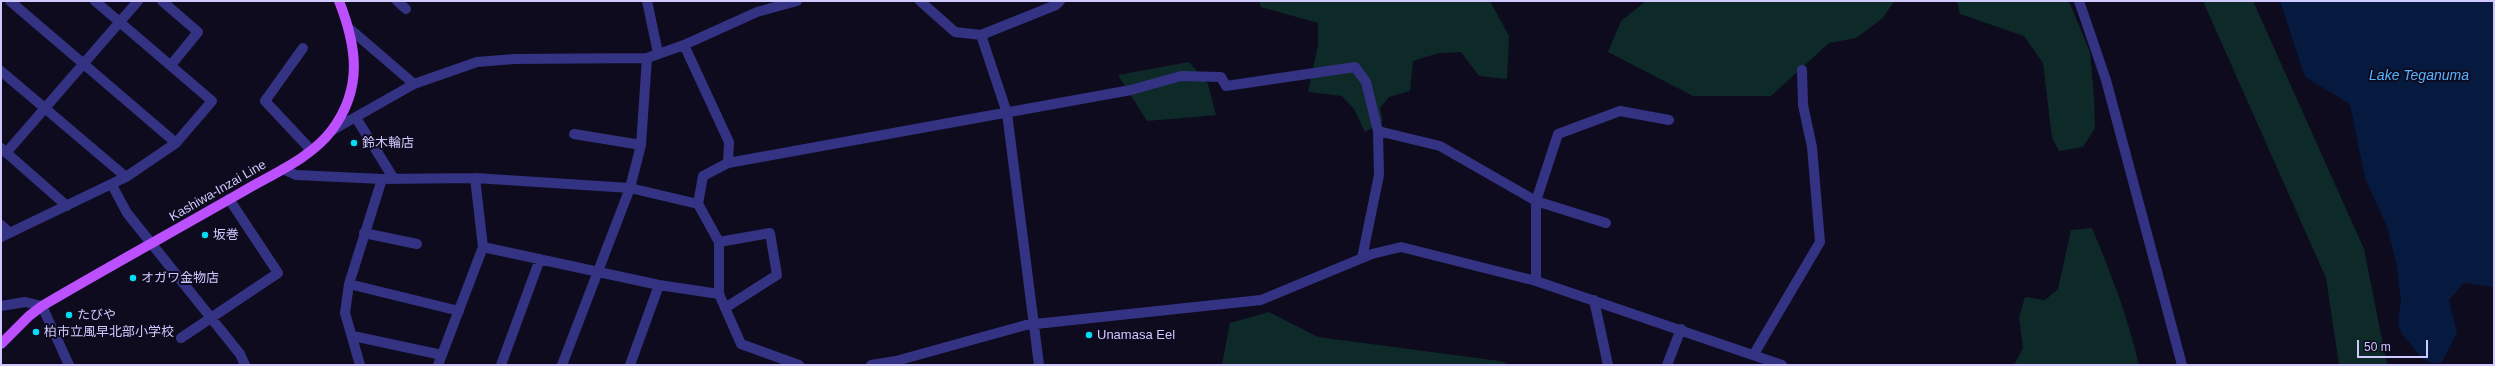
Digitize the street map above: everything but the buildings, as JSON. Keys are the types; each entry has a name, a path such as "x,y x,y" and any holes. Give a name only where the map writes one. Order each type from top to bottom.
{"main road":[{"name":"Kashiwa-Inzai Line","path":"1,344 29,316 42,306 283,169 311,150 331,130 346,104 354,75 355,61 350,29 339,1"}],"street":[{"path":"10,1 176,143"},
{"path":"1,225 5,235 126,177 176,143 212,100 95,1"},
{"path":"67,206 4,150 45,109 138,1"},
{"path":"162,1 198,32 171,65"},
{"path":"397,1 406,9"},
{"path":"647,1 658,53"},
{"path":"331,130 356,118 414,84 478,62 514,59 648,58 658,53 684,45 757,12 797,1"},
{"path":"920,1 955,32 981,35 1056,6 1060,1"},
{"path":"2079,1 2106,80 2182,365"},
{"path":"350,29 414,84"},
{"path":"981,35 1007,113 1039,365"},
{"path":"684,45 729,142 728,163"},
{"path":"303,48 265,101 311,150"},
{"path":"562,365 596,271 630,188 641,145 648,58"},
{"path":"799,365 779,362 741,344 719,294 719,242 698,204 703,176 728,163 1131,90 1181,76 1221,77 1226,86 1355,67 1366,82 1378,130 1379,175 1362,258"},
{"path":"1754,354 1820,242 1812,147 1803,105 1802,70"},
{"path":"1,71 126,177"},
{"path":"1536,281 1536,201 1558,134 1620,111 1669,120"},
{"path":"356,118 394,179"},
{"path":"1378,130 1440,146 1536,201 1606,223"},
{"path":"574,134 641,145"},
{"path":"283,169 296,175 382,179 475,178 630,188 698,204"},
{"path":"438,365 483,247 475,178"},
{"path":"360,365 353,336 345,313 349,284 382,179"},
{"path":"112,185 126,213 152,243 240,354 245,365"},
{"path":"182,338 278,273 229,199"},
{"path":"364,233 417,244"},
{"path":"719,242 770,234 777,275 725,308"},
{"path":"483,247 659,285 719,294"},
{"path":"871,365 1035,324 1261,300 1362,258 1401,247 1536,281 1681,329 1782,365"},
{"path":"501,365 540,259"},
{"path":"349,284 459,311"},
{"path":"630,365 659,285"},
{"path":"1594,300 1608,365"},
{"path":"1,306 25,302 42,306 69,365"},
{"path":"1667,365 1681,329"},
{"path":"353,336 442,355"}],"green space":[{"path":"1259,1 1485,1 1491,3 1509,36 1507,79 1479,76 1461,52 1439,53 1413,61 1410,91 1389,97 1380,108 1383,121 1365,132 1354,109 1342,96 1308,92 1318,45 1318,23 1261,7"},
{"path":"1646,1 1894,1 1883,18 1856,38 1829,43 1771,96 1693,96 1608,52 1621,21"},
{"path":"1957,1 2066,1 2070,4 2090,52 2095,128 2083,147 2059,151 2052,138 2043,63 2024,36 1960,14"},
{"path":"2203,1 2253,1 2364,249 2387,365 2339,365 2326,278"},
{"path":"1189,62 1208,84 1216,115 1147,121 1118,75"},
{"path":"2092,228 2106,262 2130,330 2139,365 2014,365 2023,348 2019,317 2025,297 2045,300 2058,289 2071,230"},
{"path":"1269,312 1318,337 1500,361 1511,365 1222,365 1230,323"}],"water":[{"name":"Lake Teganuma","path":"2280,1 2494,1 2494,287 2464,283 2449,300 2457,332 2442,363 2430,363 2421,357 2402,334 2398,324 2401,300 2396,262 2387,227 2365,178 2350,104 2305,77"}],"place":[{"name":"鈴木輪店","path":"354,143"},
{"name":"坂巻","path":"205,235"},
{"name":"オガワ金物店","path":"133,278"},
{"name":"たびや","path":"69,315"},
{"name":"柏市立風早北部小学校","path":"36,332"},
{"name":"Unamasa Eel","path":"1089,335"}]}
